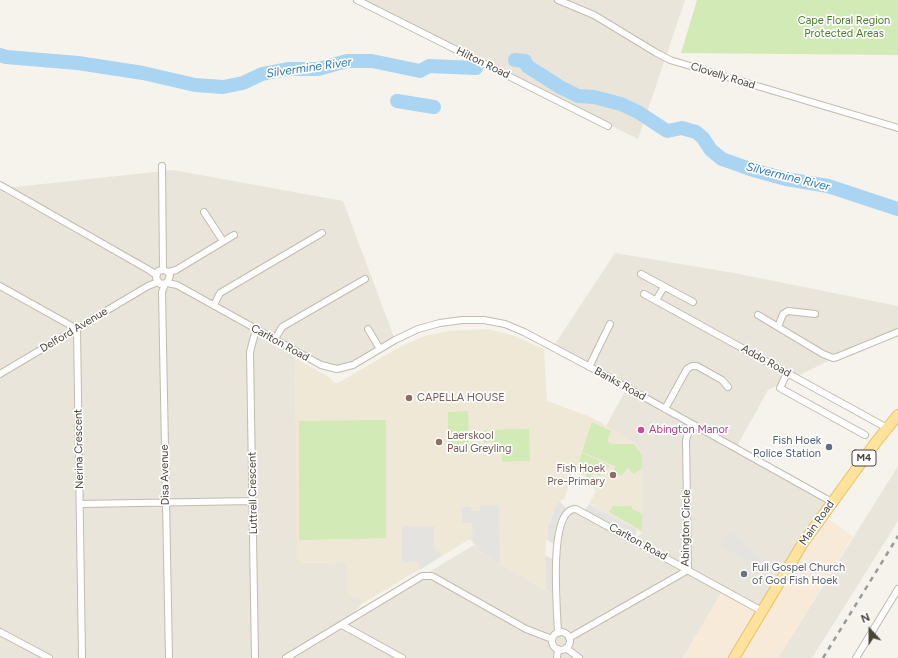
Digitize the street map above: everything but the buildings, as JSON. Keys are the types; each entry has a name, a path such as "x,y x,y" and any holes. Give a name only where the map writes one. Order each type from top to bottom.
{"main road":[{"name":"Main Road","path":"734,658 803,543 898,415"}],"street":[{"name":"Hilton Road","path":"357,0 366,2 608,126"},
{"name":"Clovelly Road","path":"558,0 588,12 670,60 898,128"},
{"name":"Disa Avenue","path":"162,166 162,292 168,658"},
{"name":"Carlton Road","path":"0,185 163,278 321,365 337,369 353,365 395,340"},
{"path":"204,212 224,241"},
{"path":"214,305 220,293 322,234"},
{"name":"Delford Avenue","path":"0,374 234,235"},
{"path":"641,274 693,302"},
{"path":"274,339 282,327 365,279"},
{"path":"0,286 77,329"},
{"path":"656,300 664,287"},
{"name":"Addo Road","path":"644,294 888,428"},
{"path":"778,327 783,314 788,311 814,314"},
{"path":"758,315 823,354 833,358 837,358 898,332"},
{"name":"Banks Road","path":"395,340 418,329 440,323 462,320 484,320 505,324 524,332 589,367 832,502"},
{"path":"589,367 610,324"},
{"name":"Nerina Crescent","path":"77,329 82,658"},
{"path":"368,329 380,349"},
{"name":"Luttrell Crescent","path":"256,330 250,352 256,658"},
{"path":"665,409 687,369 692,366 697,366 722,380 728,386"},
{"path":"787,373 780,388 865,435"},
{"name":"Abington Circle","path":"569,638 688,570 686,436 692,424"},
{"path":"80,504 253,501"},
{"name":"Carlton Road","path":"558,633 557,546 560,528 564,518 568,511 576,508 762,611"},
{"path":"286,658 422,576 432,576 526,629 552,639"},
{"path":"856,658 898,589"},
{"path":"342,624 402,658"},
{"path":"0,632 49,658"},
{"path":"552,639 558,633 563,633 569,638 570,643 566,648 558,650"},
{"path":"552,639 553,645 558,650"},
{"path":"566,648 579,658"},
{"path":"557,658 558,650"}],"shaded area":[{"path":"357,0 685,0 638,139"},
{"path":"173,170 343,201 395,340 353,365 337,369 299,353 295,358 298,563 347,562 348,597 360,596 362,604 344,623 474,545 478,551 556,596 560,528 573,509 634,540 642,533 642,455 635,443 606,426 627,388 553,347 615,253 734,273 898,306 898,332 837,357 768,390 736,448 832,502 762,611 723,590 683,658 0,658 0,185 6,188"},
{"name":"Laerskool Paul Greyling","path":"488,329 512,335 544,349 547,401 591,417 635,443 642,455 642,533 590,504 589,503 596,492 592,484 574,467 565,498 557,503 548,527 545,555 546,590 478,551 470,539 362,604 360,596 348,598 347,562 298,563 295,358 329,377 334,383 338,383 398,348 424,336 449,331"},
{"path":"898,466 898,521 812,658 778,658"},
{"path":"560,501 568,511 557,546 547,540 548,527 557,503"},
{"path":"589,504 637,530 634,540 584,512"},
{"path":"499,505 500,564 479,551 473,541 472,523 462,523 462,507 471,507 471,511 480,511 480,506"},
{"path":"823,515 853,536 778,658 683,658 723,590 762,611"},
{"path":"402,526 434,526 434,550 443,555 420,570 419,562 402,562"},
{"path":"729,533 745,542 743,547 767,561 760,572 741,561 742,558 722,546"},
{"path":"545,555 556,561 557,596 546,590"}],"green space":[{"name":"Cape Floral Region Protected Areas","path":"697,0 898,0 898,55 681,53"},
{"path":"468,411 469,452 448,452 448,412"},
{"path":"386,420 386,538 299,540 299,421"},
{"path":"592,422 611,431 607,441 611,444 634,444 642,455 642,468 634,474 628,468 622,475 612,476 615,466 582,452"},
{"path":"529,429 530,461 502,462 502,448 499,447 499,442 484,442 484,430"},
{"path":"582,453 609,465 608,469 604,467 600,476 593,473 589,479 577,466"},
{"path":"613,506 632,506 631,508 642,514 642,531 609,512"}],"waterway":[{"name":"Silvermine River","path":"0,55 6,57 78,63 143,73 195,85 223,87 243,83 262,74 288,69 318,69 347,61 372,61 420,71 429,66 476,68"},
{"name":"Silvermine River","path":"515,60 525,61 527,66 560,87 578,96 594,97 621,104 638,112 667,131 682,128 696,132 703,138 711,150 722,159 753,170 786,179 828,186 898,209"},
{"path":"397,101 434,107"}],"railway":[{"path":"823,658 898,536"}],"place":[{"name":"CAPELLA HOUSE","path":"409,398"},
{"name":"Abington Manor","path":"641,430"},
{"name":"Laerskool Paul Greyling","path":"439,442"},
{"name":"Fish Hoek Police Station","path":"829,447"},
{"name":"Fish Hoek Pre-Primary","path":"613,475"},
{"name":"Full Gospel Church of God Fish Hoek","path":"744,574"}]}
